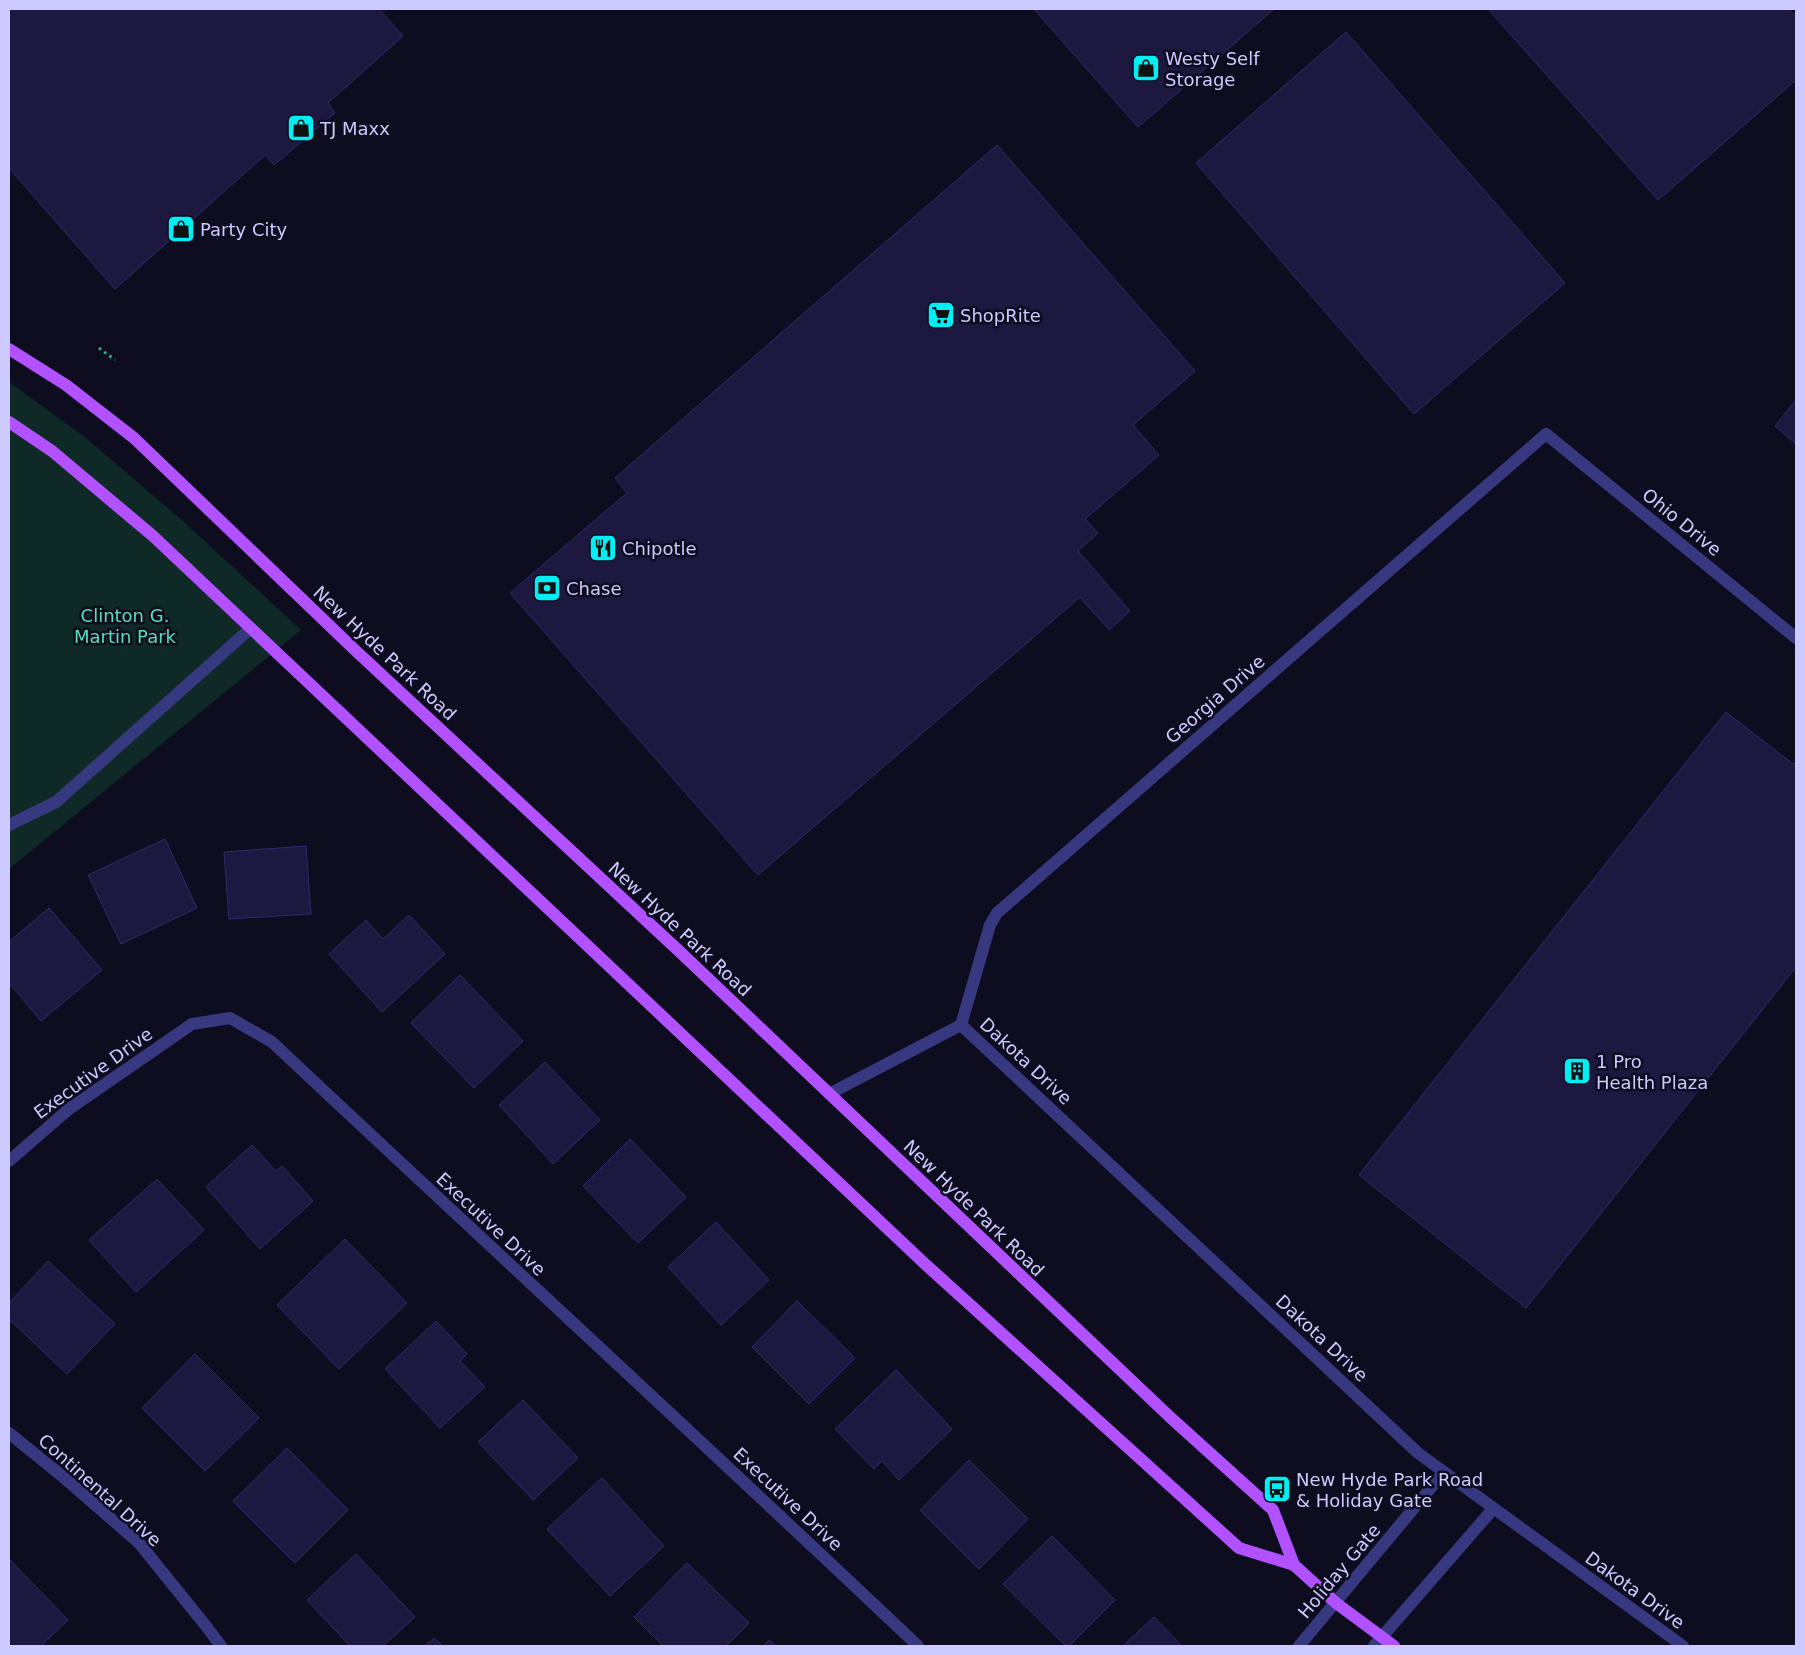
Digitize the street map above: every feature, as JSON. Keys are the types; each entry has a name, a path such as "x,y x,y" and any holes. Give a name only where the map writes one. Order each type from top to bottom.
{"main road":[{"name":"New Hyde Park Road","path":"9,349 66,386 134,438 356,651 678,951 1171,1418 1273,1510 1294,1565"},
{"name":"New Hyde Park Road","path":"9,422 52,451 145,530 924,1263 1240,1548 1294,1565 1378,1642 1394,1646"}],"street":[{"name":"Ohio Drive","path":"1546,434 1796,638"},
{"name":"Georgia Drive","path":"962,1025 990,925 997,913 1546,434"},
{"path":"9,825 56,802 250,628"},
{"name":"Executive Drive","path":"9,1161 69,1109 192,1024 230,1018 272,1042 527,1282 720,1458 918,1646"},
{"path":"829,1094 962,1025"},
{"name":"Dakota Drive","path":"962,1025 1418,1453 1684,1646"},
{"name":"Continental Drive","path":"9,1433 140,1544 221,1646"},
{"name":"Holiday Gate","path":"1299,1646 1444,1472"},
{"path":"1378,1642 1493,1509"}],"path":[{"path":"99,348 115,360"}],"green space":[{"name":"Clinton G. Martin Park","path":"9,382 85,437 184,522 301,630 9,869"}],"building":[{"path":"9,9 379,9 403,36 328,103 335,113 274,165 265,155 115,289 9,168"},
{"name":"Westy Self Storage","path":"1034,9 1274,9 1138,127"},
{"path":"1488,9 1789,9 1796,17 1796,80 1658,200"},
{"path":"1346,32 1565,283 1414,414 1196,163"},
{"path":"997,145 1195,371 1133,425 1159,455 1085,519 1098,533 1078,551 1130,611 1109,630 1080,597 758,875 510,593 627,493 615,478"},
{"path":"1796,400 1796,444 1775,426"},
{"name":"1 Pro Health Plaza","path":"1726,712 1793,764 1796,761 1796,967 1526,1308 1359,1175"},
{"path":"165,839 197,908 121,944 88,875"},
{"path":"306,846 311,914 229,919 224,852"},
{"path":"49,908 102,970 41,1021 9,983 9,942"},
{"path":"409,915 445,954 382,1012 329,954 366,920 383,939"},
{"path":"460,975 523,1041 474,1088 411,1023"},
{"path":"545,1062 600,1120 553,1164 499,1105"},
{"path":"630,1139 686,1197 638,1243 583,1186"},
{"path":"252,1145 276,1171 282,1166 313,1201 260,1249 206,1187"},
{"path":"157,1179 204,1230 136,1292 89,1240"},
{"path":"716,1222 769,1280 721,1325 668,1267"},
{"path":"345,1239 407,1303 339,1369 277,1305"},
{"path":"48,1261 115,1324 67,1374 9,1319 9,1303"},
{"path":"797,1301 855,1358 809,1404 752,1347"},
{"path":"436,1321 467,1354 460,1361 485,1387 440,1428 385,1369"},
{"path":"195,1354 259,1418 205,1471 142,1408"},
{"path":"896,1370 952,1429 899,1480 882,1461 874,1469 835,1429"},
{"path":"523,1400 578,1458 533,1500 478,1442"},
{"path":"287,1448 348,1510 295,1563 233,1501"},
{"path":"969,1460 1028,1519 979,1569 920,1510"},
{"path":"602,1478 664,1546 610,1596 547,1529"},
{"path":"1052,1536 1115,1600 1069,1646 1066,1646 1003,1584"},
{"path":"356,1554 415,1617 383,1646 350,1646 307,1600"},
{"path":"9,1559 68,1620 41,1646 9,1646"},
{"path":"687,1563 749,1623 726,1646 663,1646 634,1617"},
{"path":"1154,1617 1182,1646 1123,1646"},
{"path":"434,1638 443,1646 425,1646"},
{"path":"769,1640 776,1646 763,1646"}],"place":[{"name":"Westy Self Storage","path":"1146,68"},
{"name":"TJ Maxx","path":"301,128"},
{"name":"Party City","path":"181,229"},
{"name":"ShopRite","path":"941,315"},
{"name":"Chipotle","path":"603,548"},
{"name":"Chase","path":"547,588"},
{"name":"1 Pro Health Plaza","path":"1577,1071"},
{"name":"New Hyde Park Road & Holiday Gate","path":"1277,1489"}]}
